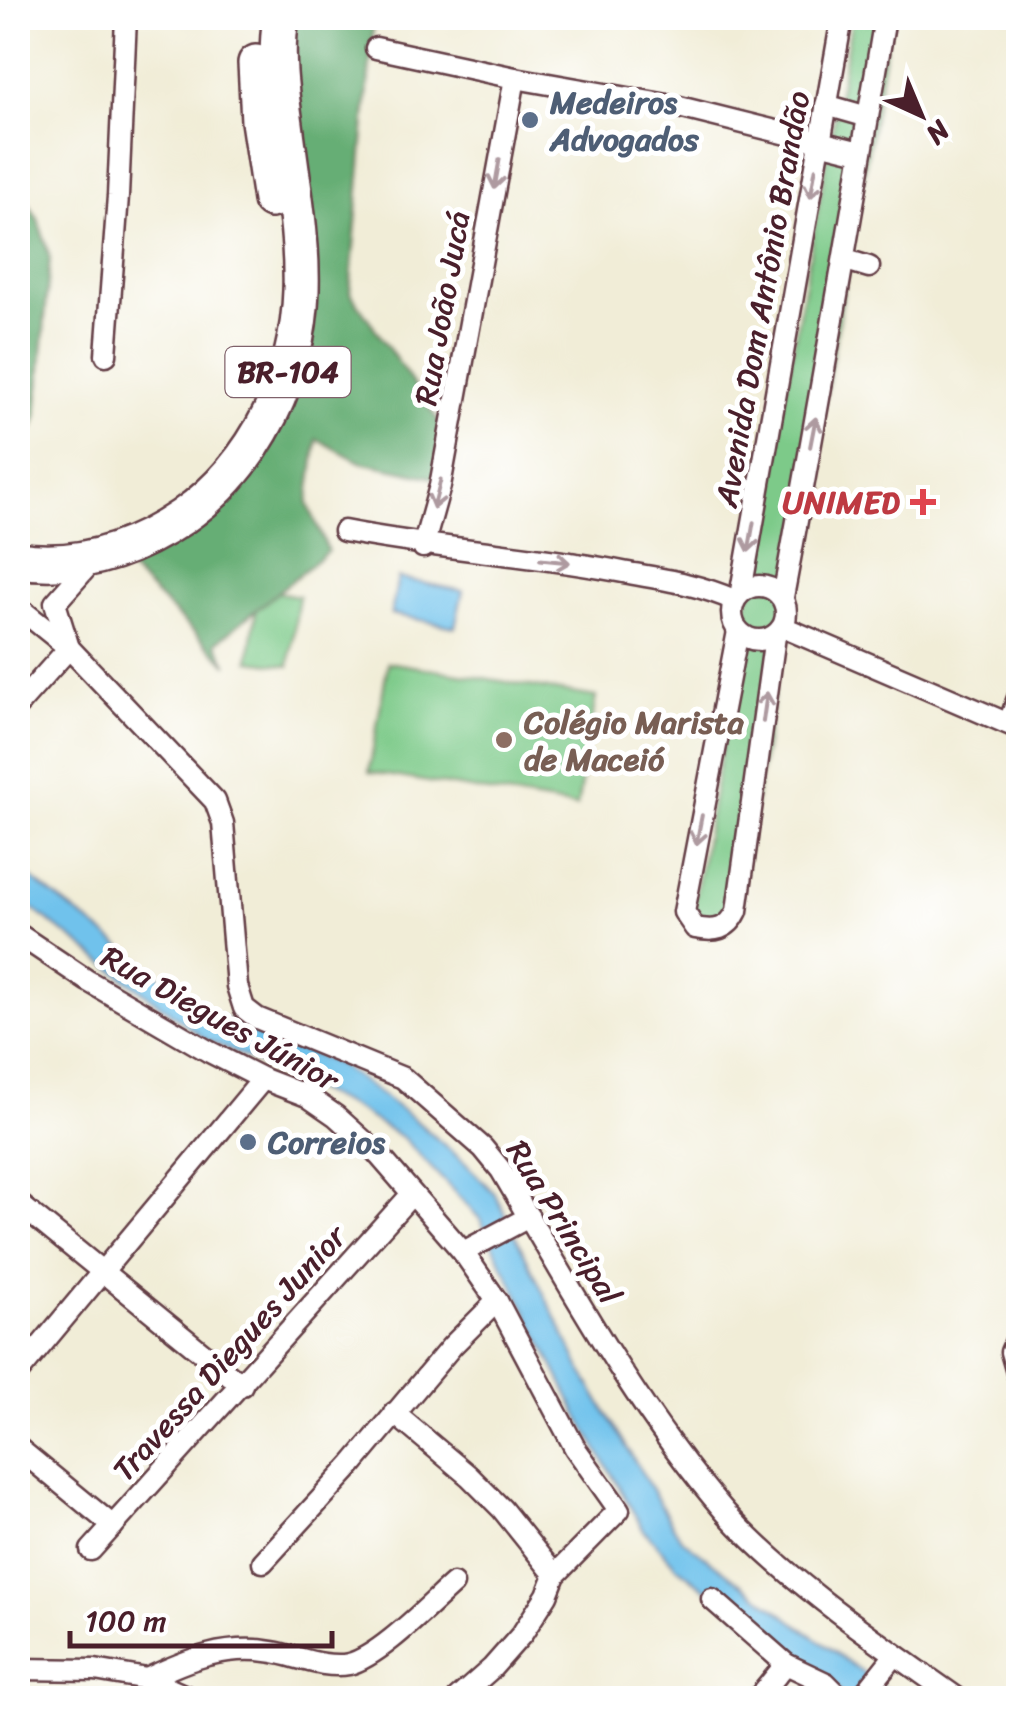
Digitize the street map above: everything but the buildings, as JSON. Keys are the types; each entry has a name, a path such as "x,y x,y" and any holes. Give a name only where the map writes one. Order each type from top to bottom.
{"highway":[{"name":"BR-104","path":"18,539 49,542 88,537 135,521 179,495 238,428 262,383 277,340 282,301 279,254 258,121 256,37 260,18"},
{"name":"BR-104","path":"18,560 63,563 113,554 158,533 196,508 220,485 265,424 293,359 301,322 303,278 280,83 281,18"}],"street":[{"path":"106,356 126,18"},
{"name":"Avenida Dom Antônio Brandão","path":"738,596 842,18"},
{"path":"738,631 684,912 695,928 710,931 727,925 737,911 779,631 787,611 783,597 846,260 860,152 885,18"},
{"path":"376,48 679,107 860,152"},
{"name":"Rua João Jucá","path":"423,546 440,486 515,78"},
{"path":"826,105 868,117"},
{"path":"846,260 870,266"},
{"path":"344,531 423,546 575,563 738,596"},
{"name":"Rua Principal","path":"70,648 55,603 95,557"},
{"path":"783,597 771,587 756,585 738,596 732,622 738,631 756,641 779,631 1014,725 1018,698"},
{"name":"Rua Principal","path":"18,606 70,648 215,801 223,823 237,986 244,1008 257,1018 360,1058 419,1088 482,1148 501,1170 524,1220 618,1365 727,1514 762,1548 895,1655 957,1698"},
{"path":"18,705 70,648"},
{"name":"Rua Diegues Júnior","path":"18,934 88,981 263,1079 307,1096 336,1116 378,1153 463,1252 497,1301 575,1448 619,1510 555,1575"},
{"path":"18,1373 263,1079"},
{"name":"Travessa Diegues Junior","path":"91,1550 411,1195"},
{"path":"18,1202 242,1385"},
{"path":"463,1252 524,1220"},
{"path":"262,1562 452,1346 497,1301"},
{"path":"1018,1336 1011,1352 1018,1376"},
{"path":"394,1412 502,1509 555,1575 522,1634 458,1698"},
{"path":"18,1448 113,1526"},
{"path":"147,1679 207,1652 255,1650 330,1664 355,1662 400,1631 453,1584"},
{"path":"712,1599 786,1664 826,1683 841,1698"},
{"path":"861,1698 895,1655"},
{"path":"758,1698 786,1664"},
{"path":"18,1669 95,1670 147,1679 190,1698"}],"green space":[{"path":"283,18 374,18 350,292 439,422 439,479 360,462 317,439 308,504 328,551 216,643 228,665 113,554 220,485 301,322"},
{"path":"852,18 891,18 737,909 709,925 693,909"},
{"path":"18,187 38,219 50,258 37,417 28,433 22,430 18,411"},
{"path":"271,591 299,596 289,666 249,661 257,603"},
{"path":"388,662 596,697 577,807 369,772"}],"water":[{"path":"398,578 463,591 455,627 391,614"},
{"path":"18,868 204,1010 338,1064 414,1119 465,1163 495,1194 585,1377 681,1539 897,1698 848,1698 677,1567 643,1529 580,1419 480,1219 403,1138 352,1107 205,1039 18,898"}],"place":[{"name":"Medeiros Advogados","path":"530,120"},
{"name":"UNIMED","path":"923,502"},
{"name":"Colégio Marista de Maceió","path":"504,740"},
{"name":"Correios","path":"248,1142"}]}
